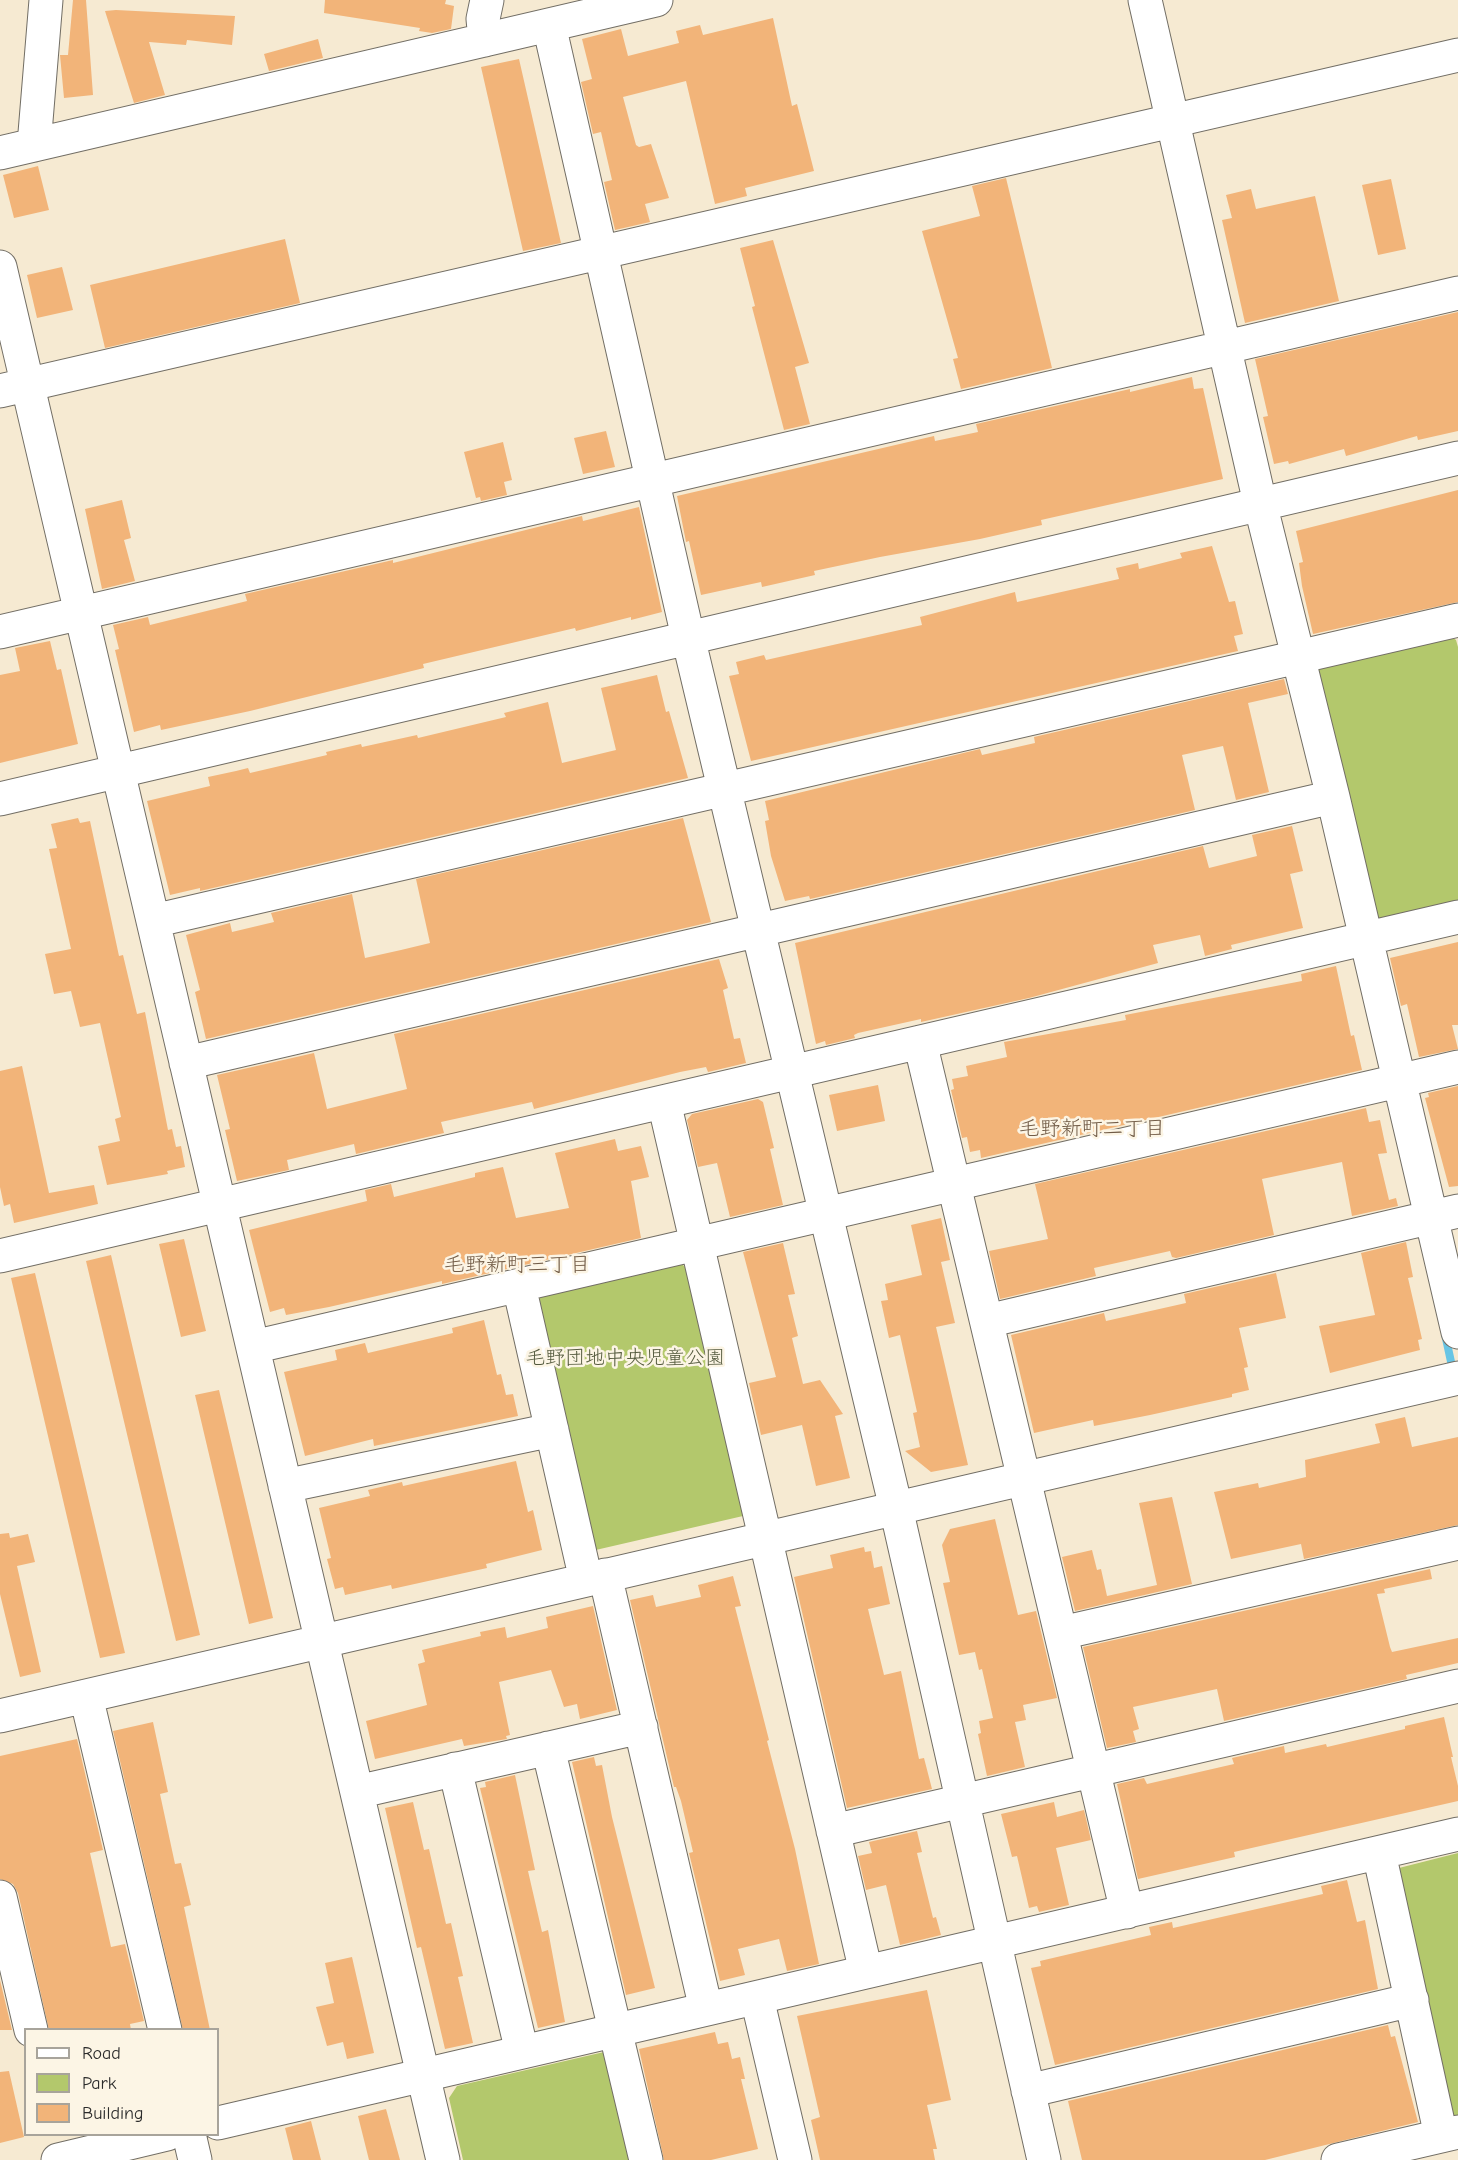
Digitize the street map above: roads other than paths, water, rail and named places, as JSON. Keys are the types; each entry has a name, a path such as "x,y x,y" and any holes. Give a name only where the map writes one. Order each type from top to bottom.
{"street":[{"path":"34,146 46,0"},
{"path":"485,40 483,19 487,0"},
{"path":"0,153 656,0"},
{"path":"1145,0 1260,502 1300,658 1399,1081 1445,1214 1458,1332"},
{"path":"549,25 688,637 896,1508 1044,2160"},
{"path":"14,388 1458,55"},
{"path":"0,267 14,388 81,614 443,2160"},
{"path":"0,632 1458,292"},
{"path":"0,799 1260,502 1458,458"},
{"path":"153,921 1458,620"},
{"path":"186,1063 1333,797"},
{"path":"0,1256 1458,917"},
{"path":"920,1042 1126,1912"},
{"path":"253,1347 1458,1067"},
{"path":"664,1102 866,1972"},
{"path":"987,1321 1445,1214"},
{"path":"519,1286 552,1430 641,1727 706,2009"},
{"path":"0,1716 1458,1378"},
{"path":"285,1486 552,1430"},
{"path":"1061,1633 1458,1544"},
{"path":"833,1831 1458,1686"},
{"path":"86,1696 165,2028"},
{"path":"357,1792 641,1727"},
{"path":"548,1748 646,2160"},
{"path":"455,1769 522,2052"},
{"path":"219,2123 1458,1834"},
{"path":"1338,2160 1450,2134 1412,2000 1379,1853"},
{"path":"0,1897 32,2028"},
{"path":"757,1998 795,2160"},
{"path":"1028,2091 1412,2000"},
{"path":"59,2151 154,2136"},
{"path":"189,2136 195,2160"}],"waterway":[{"path":"1445,1334 1453,1371"}],"district":[{"name":"毛野新町二丁目","path":"1092,1129"},
{"name":"毛野新町三丁目","path":"517,1265"}],"park label":[{"name":"毛野団地中央児童公園","path":"625,1358"}]}
